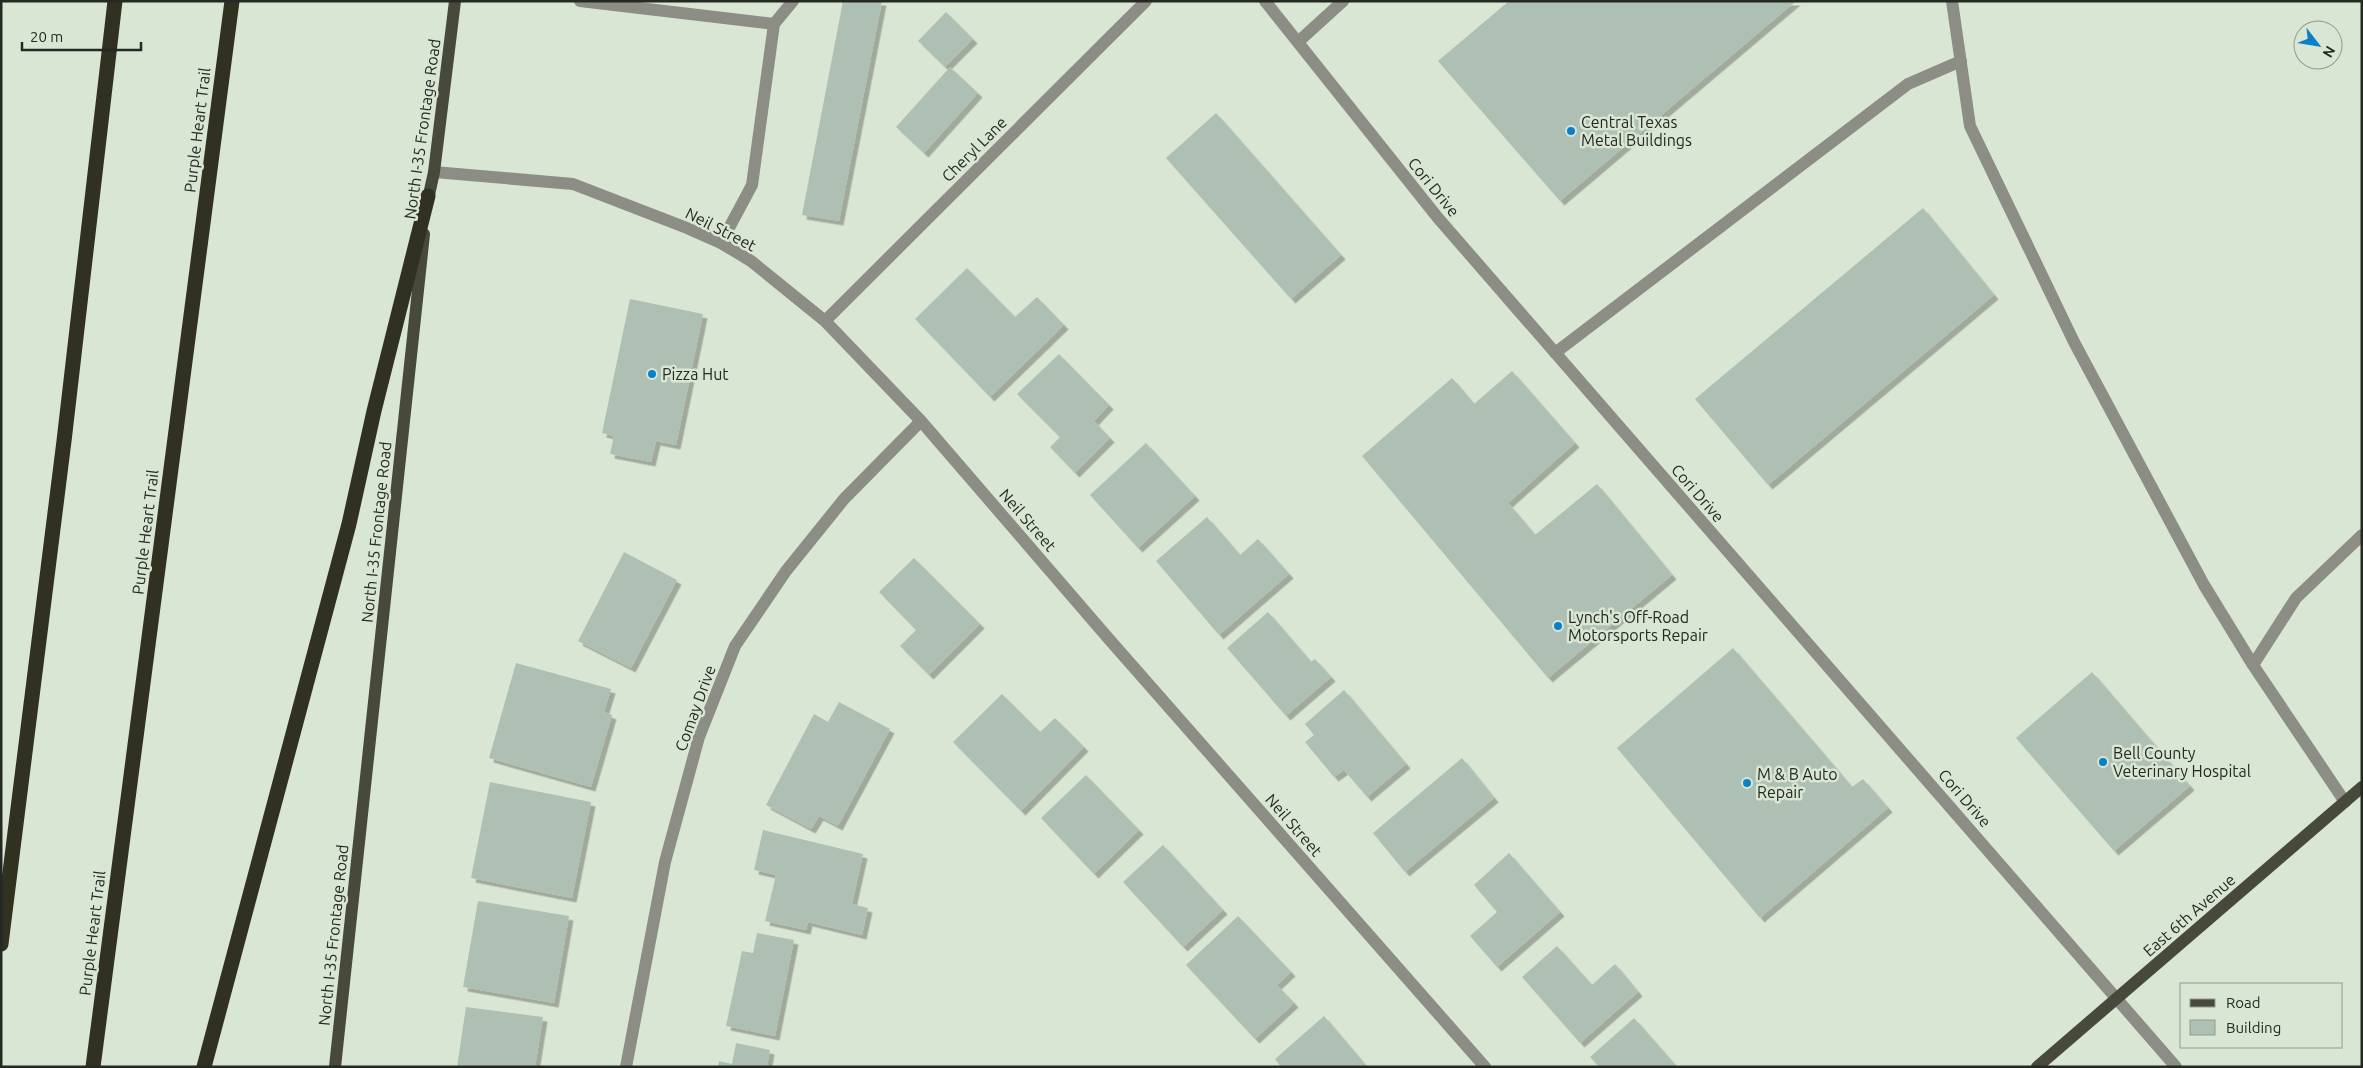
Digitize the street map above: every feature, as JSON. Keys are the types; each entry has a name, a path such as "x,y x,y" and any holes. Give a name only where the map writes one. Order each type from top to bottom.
{"highway":[{"path":"1,944 63,451 115,1"},
{"name":"Purple Heart Trail","path":"93,1067 232,1"},
{"path":"204,1067 349,524 374,412 428,196"}],"main road":[{"name":"North I-35 Frontage Road","path":"335,1067 428,196 434,172 455,1"},
{"name":"East 6th Avenue","path":"2037,1067 2362,787"}],"street":[{"path":"580,1 774,24"},
{"path":"721,243 752,186 774,24 792,1"},
{"name":"Cheryl Lane","path":"825,320 1146,1"},
{"name":"Cori Drive","path":"1265,1 1438,218 2176,1067"},
{"path":"1298,42 1343,1"},
{"path":"1952,1 1970,126 2066,324 2204,585 2253,665 2345,802"},
{"path":"1555,353 1908,84 1961,61"},
{"name":"Neil Street","path":"434,172 573,184 721,243 751,261 825,320 921,422 1485,1067"},
{"name":"Comay Drive","path":"626,1067 665,862 699,737 736,646 786,571 844,499 921,422"},
{"path":"2253,665 2296,598 2362,535"}],"building":[{"path":"843,1 882,1 839,221 802,215"},
{"name":"Central Texas Metal Buildings","path":"1509,1 1796,1 1560,201 1438,61"},
{"path":"946,12 973,39 945,67 918,41"},
{"path":"950,67 978,93 924,153 896,127"},
{"path":"1216,113 1341,255 1291,299 1166,158"},
{"path":"1923,208 1994,295 1768,485 1695,399"},
{"path":"967,268 1015,317 1037,297 1064,325 990,397 915,319"},
{"name":"Pizza Hut","path":"630,299 703,314 676,445 656,441 651,462 610,454 614,436 602,433"},
{"path":"1059,354 1109,405 1094,421 1110,438 1075,473 1050,447 1060,437 1017,394"},
{"path":"1512,371 1575,443 1508,503 1535,535 1597,484 1672,575 1548,678 1362,456 1452,378 1474,404"},
{"path":"1146,443 1195,496 1138,548 1090,495"},
{"path":"1207,517 1240,555 1258,539 1289,574 1219,635 1156,561"},
{"path":"624,552 677,580 631,668 578,641"},
{"path":"914,558 980,624 929,675 900,646 916,630 879,592"},
{"path":"1268,612 1311,662 1315,659 1331,677 1286,716 1227,648"},
{"name":"M & B Auto Repair","path":"1733,648 1852,787 1863,779 1888,808 1760,918 1617,748"},
{"path":"516,663 611,689 604,712 612,715 591,787 489,758"},
{"name":"Bell County Veterinary Hospital","path":"2092,672 2190,786 2114,851 2016,738"},
{"path":"1344,690 1406,764 1367,797 1344,770 1334,777 1305,742 1314,735 1305,724"},
{"path":"1002,694 1040,732 1055,718 1084,747 1021,811 953,742"},
{"path":"839,702 890,729 838,826 819,816 811,829 766,805 814,714 828,722"},
{"path":"1462,758 1494,798 1405,872 1373,833"},
{"path":"1086,775 1139,830 1094,874 1041,818"},
{"path":"490,782 591,802 572,898 471,878"},
{"path":"763,830 863,854 852,904 868,908 862,935 808,922 806,930 765,921 776,875 754,870"},
{"path":"1163,845 1223,910 1183,947 1123,882"},
{"path":"1509,853 1560,912 1497,967 1470,936 1497,912 1474,885"},
{"path":"478,901 569,916 554,1003 463,987"},
{"path":"1238,916 1291,972 1277,985 1294,1003 1255,1039 1186,965"},
{"path":"757,933 794,940 775,1036 726,1026 742,951 753,953"},
{"path":"1557,946 1592,985 1615,964 1638,992 1580,1043 1522,977"},
{"path":"466,1007 543,1017 535,1067 457,1067"},
{"path":"1324,1016 1367,1067 1281,1067 1275,1059"},
{"path":"1634,1018 1677,1067 1599,1067 1590,1057"},
{"path":"736,1043 770,1050 767,1067 718,1067 719,1061 732,1064"}],"place":[{"name":"Central Texas Metal Buildings","path":"1571,131"},
{"name":"Pizza Hut","path":"652,374"},
{"name":"Lynch's Off-Road Motorsports Repair","path":"1558,626"},
{"name":"Bell County Veterinary Hospital","path":"2103,762"},
{"name":"M & B Auto Repair","path":"1747,783"}]}
